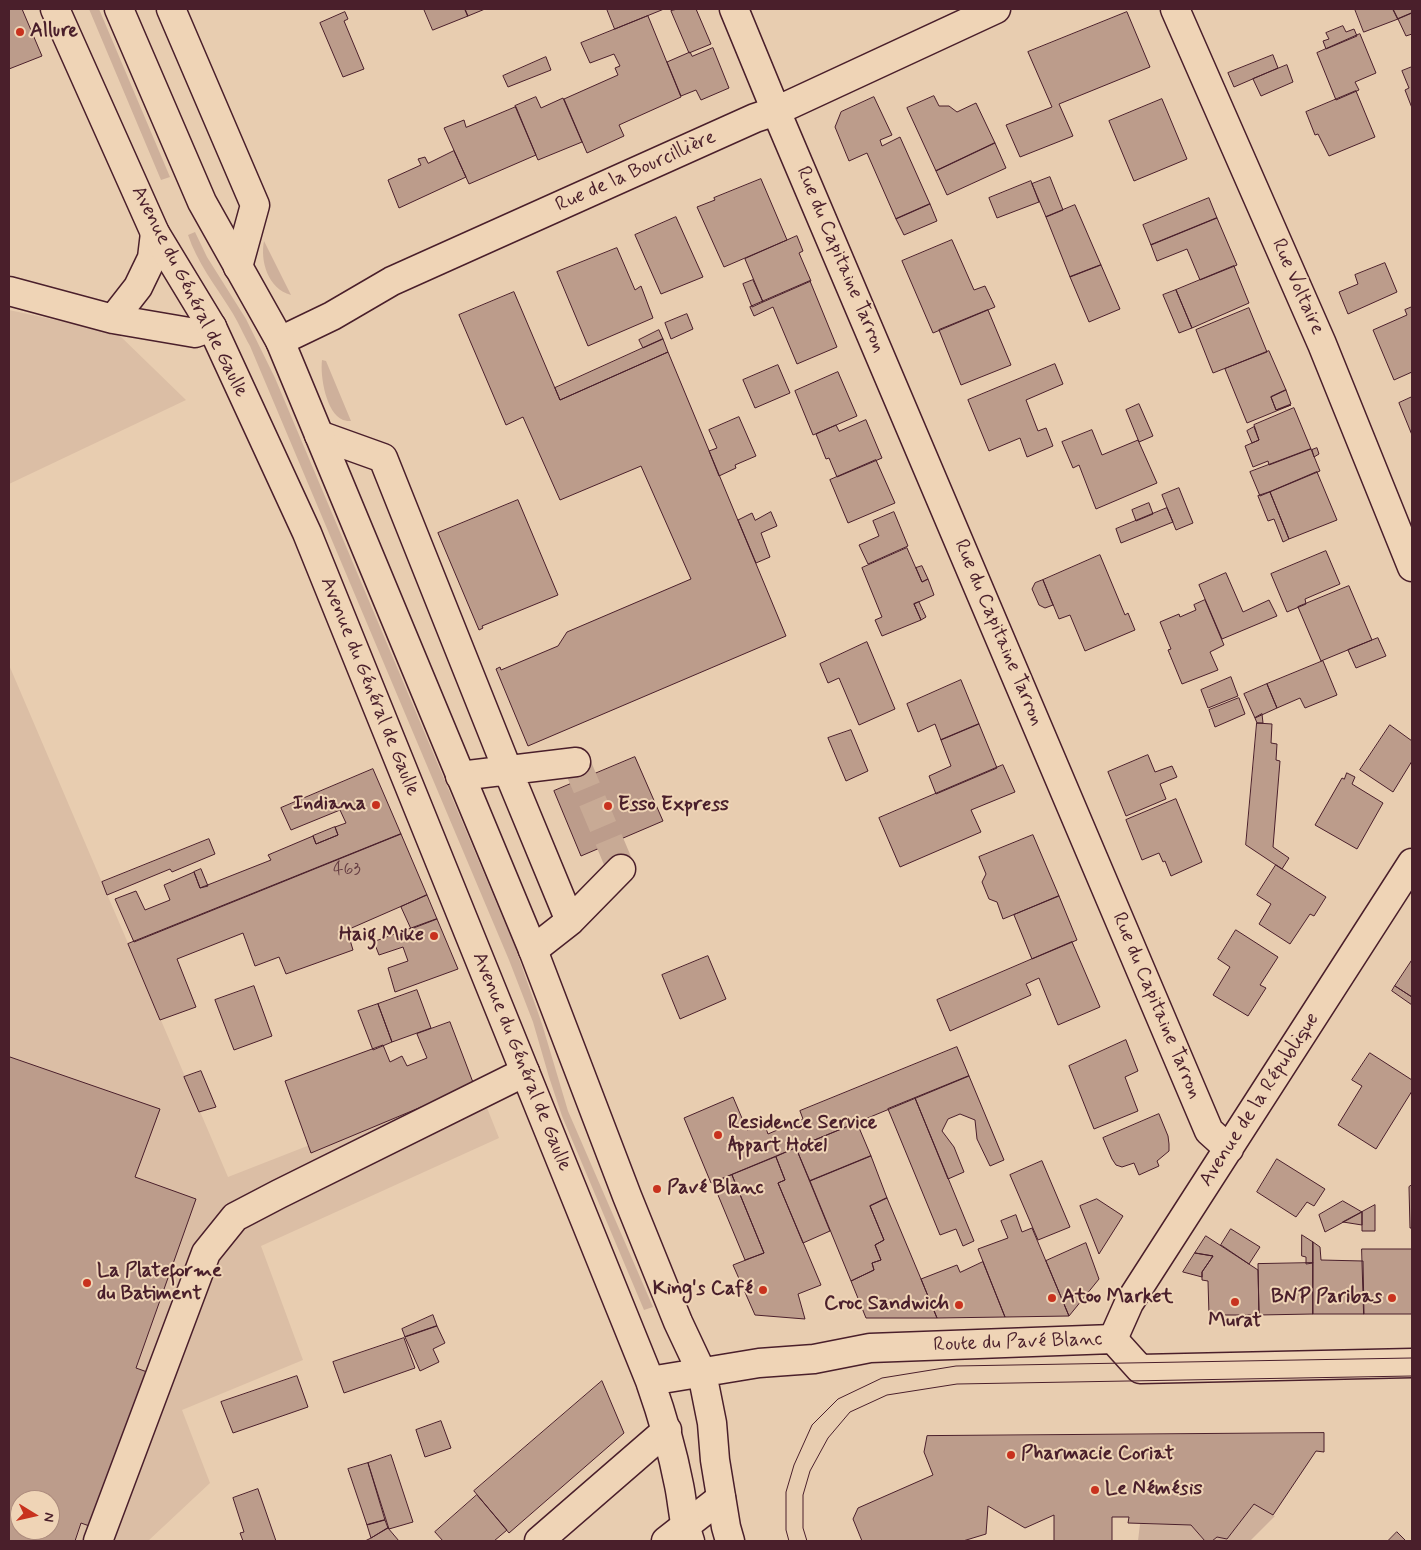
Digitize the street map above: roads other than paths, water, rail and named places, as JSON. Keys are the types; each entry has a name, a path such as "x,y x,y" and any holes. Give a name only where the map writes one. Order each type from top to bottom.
{"street":[{"name":"Avenue du Général de Gaulle","path":"55,9 155,233 212,327 306,533 650,1380 667,1430 679,1486 680,1536"},
{"path":"119,9 202,202 280,342 533,950 627,1196 678,1322 702,1373 712,1423 721,1498 730,1541"},
{"path":"171,9 255,204 238,267"},
{"name":"Rue du Capitaine Tarron","path":"734,9 1209,1131 1229,1149"},
{"name":"Rue de la Bourcillière","path":"280,342 332,316 392,281 776,110 996,9"},
{"name":"Rue Voltaire","path":"1175,9 1322,344 1412,567"},
{"path":"113,318 138,287 152,258 155,233"},
{"path":"9,291 113,318 195,333 212,327"},
{"path":"319,436 383,458 570,921"},
{"path":"460,776 576,762"},
{"name":"Avenue de la République","path":"1113,1339 1129,1303 1412,863"},
{"path":"533,950 570,921 621,869"},
{"path":"98,1541 206,1253 235,1217 525,1072"},
{"name":"Route du Pavé Blanc","path":"702,1373 759,1363 814,1359 870,1348 1113,1339 1140,1370 1412,1363"},
{"path":"650,1380 702,1373"},
{"path":"539,1541 667,1430"},
{"path":"680,1536 721,1498"}],"tunnel":[{"path":"576,762 621,869"}],"tram line":[{"path":"789,1541 786,1530 786,1492 794,1465 812,1425 838,1399 882,1378 956,1366 1412,1358"},
{"path":"807,1541 803,1528 803,1495 810,1471 828,1438 850,1412 887,1395 957,1384 1412,1376"}],"place":[{"name":"Allure","path":"20,32"},
{"name":"Indiana","path":"376,805"},
{"name":"Esso Express","path":"608,806"},
{"name":"Haig Mike","path":"434,936"},
{"name":"Residence Service Appart Hotel","path":"718,1135"},
{"name":"Pavé Blanc","path":"657,1189"},
{"name":"La Plateforme du Batiment","path":"87,1283"},
{"name":"King's Café","path":"763,1290"},
{"name":"Atoo Market","path":"1052,1298"},
{"name":"BNP Paribas","path":"1392,1298"},
{"name":"Murat","path":"1235,1302"},
{"name":"Croc Sandwich","path":"959,1305"},
{"name":"Pharmacie Coriat","path":"1011,1455"},
{"name":"Le Némésis","path":"1095,1490"}]}
